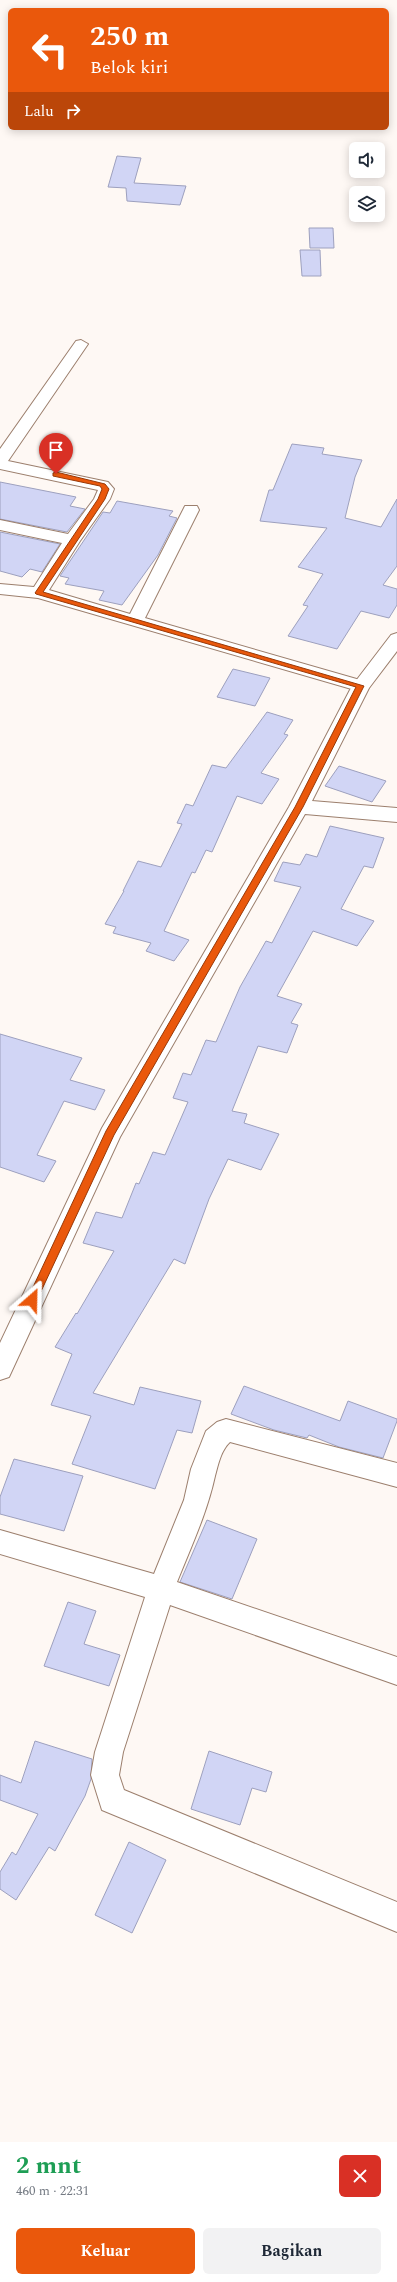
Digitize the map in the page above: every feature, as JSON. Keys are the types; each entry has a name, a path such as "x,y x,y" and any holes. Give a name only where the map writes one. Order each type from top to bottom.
{"street":[{"path":"0,460 81,344"},
{"path":"0,464 102,485 106,489 102,499 72,540 39,593"},
{"path":"135,621 192,510"},
{"path":"0,525 72,540"},
{"path":"0,589 39,593 361,686"},
{"path":"0,1369 110,1134 299,807 361,686 397,639"},
{"path":"299,807 397,815"},
{"path":"397,1474 226,1430 215,1439 204,1469 197,1500 161,1589 109,1752 105,1775 112,1800 397,1917"},
{"path":"0,1542 161,1589 397,1671"}],"building":[{"path":"117,156 141,158 134,183 186,186 180,205 127,201 126,188 108,187"},
{"path":"309,228 333,228 334,248 310,248"},
{"path":"300,250 320,250 321,276 302,276"},
{"path":"292,444 324,448 322,454 362,460 355,477 345,518 381,527 397,499 397,566 383,585 397,589 397,605 389,618 361,611 337,649 288,636 308,606 303,605 323,574 298,567 327,528 260,521 269,490 273,490"},
{"path":"0,482 76,497 70,506 85,509 67,532 0,519"},
{"path":"117,501 173,511 169,516 177,518 158,555 122,605 99,600 104,591 65,584 69,578 60,576 103,512 110,513"},
{"path":"0,532 60,544 42,572 30,569 22,577 0,571"},
{"path":"233,669 270,678 255,706 217,697"},
{"path":"267,712 293,720 284,734 288,735 261,773 279,779 262,804 237,796 212,852 206,850 195,873 192,872 164,931 189,940 174,961 146,951 151,943 113,933 116,927 105,924 124,891 138,861 161,867 182,824 177,823 186,804 193,806 212,765 226,768"},
{"path":"339,766 386,781 372,802 325,786"},
{"path":"330,826 384,838 373,868 364,866 341,909 374,921 357,946 313,931 277,996 302,1004 291,1023 298,1025 287,1053 258,1046 232,1111 247,1114 244,1123 279,1134 261,1170 228,1159 209,1199 185,1264 174,1259 93,1393 134,1405 140,1387 201,1401 192,1433 177,1430 155,1489 72,1464 91,1416 51,1405 72,1354 55,1347 76,1313 77,1314 114,1251 83,1243 96,1212 122,1218 136,1183 139,1184 153,1152 165,1155 188,1102 173,1098 183,1073 191,1075 206,1040 216,1042 240,987 266,941 272,943 301,887 274,881 283,862 300,865 306,854 317,857"},
{"path":"0,1034 82,1058 70,1080 105,1090 95,1110 64,1101 37,1155 56,1161 44,1182 0,1167"},
{"path":"244,1386 340,1421 348,1401 397,1419 397,1421 383,1458 339,1447 309,1435 307,1438 274,1430 231,1414"},
{"path":"14,1459 83,1476 64,1531 0,1514 0,1497"},
{"path":"207,1520 257,1539 232,1599 180,1582"},
{"path":"68,1602 96,1611 84,1644 120,1655 109,1686 44,1666"},
{"path":"35,1741 92,1759 91,1779 85,1796 55,1851 49,1847 16,1900 0,1889 0,1872 12,1852 16,1855 38,1814 0,1800 0,1775 21,1783"},
{"path":"209,1751 272,1772 266,1792 252,1788 240,1825 191,1809"},
{"path":"129,1842 166,1860 132,1933 95,1915"}],"route":[{"path":"32,1300 110,1134 299,807 320,763 361,686 39,593 72,540 102,499 106,489 102,485 56,474"}]}
